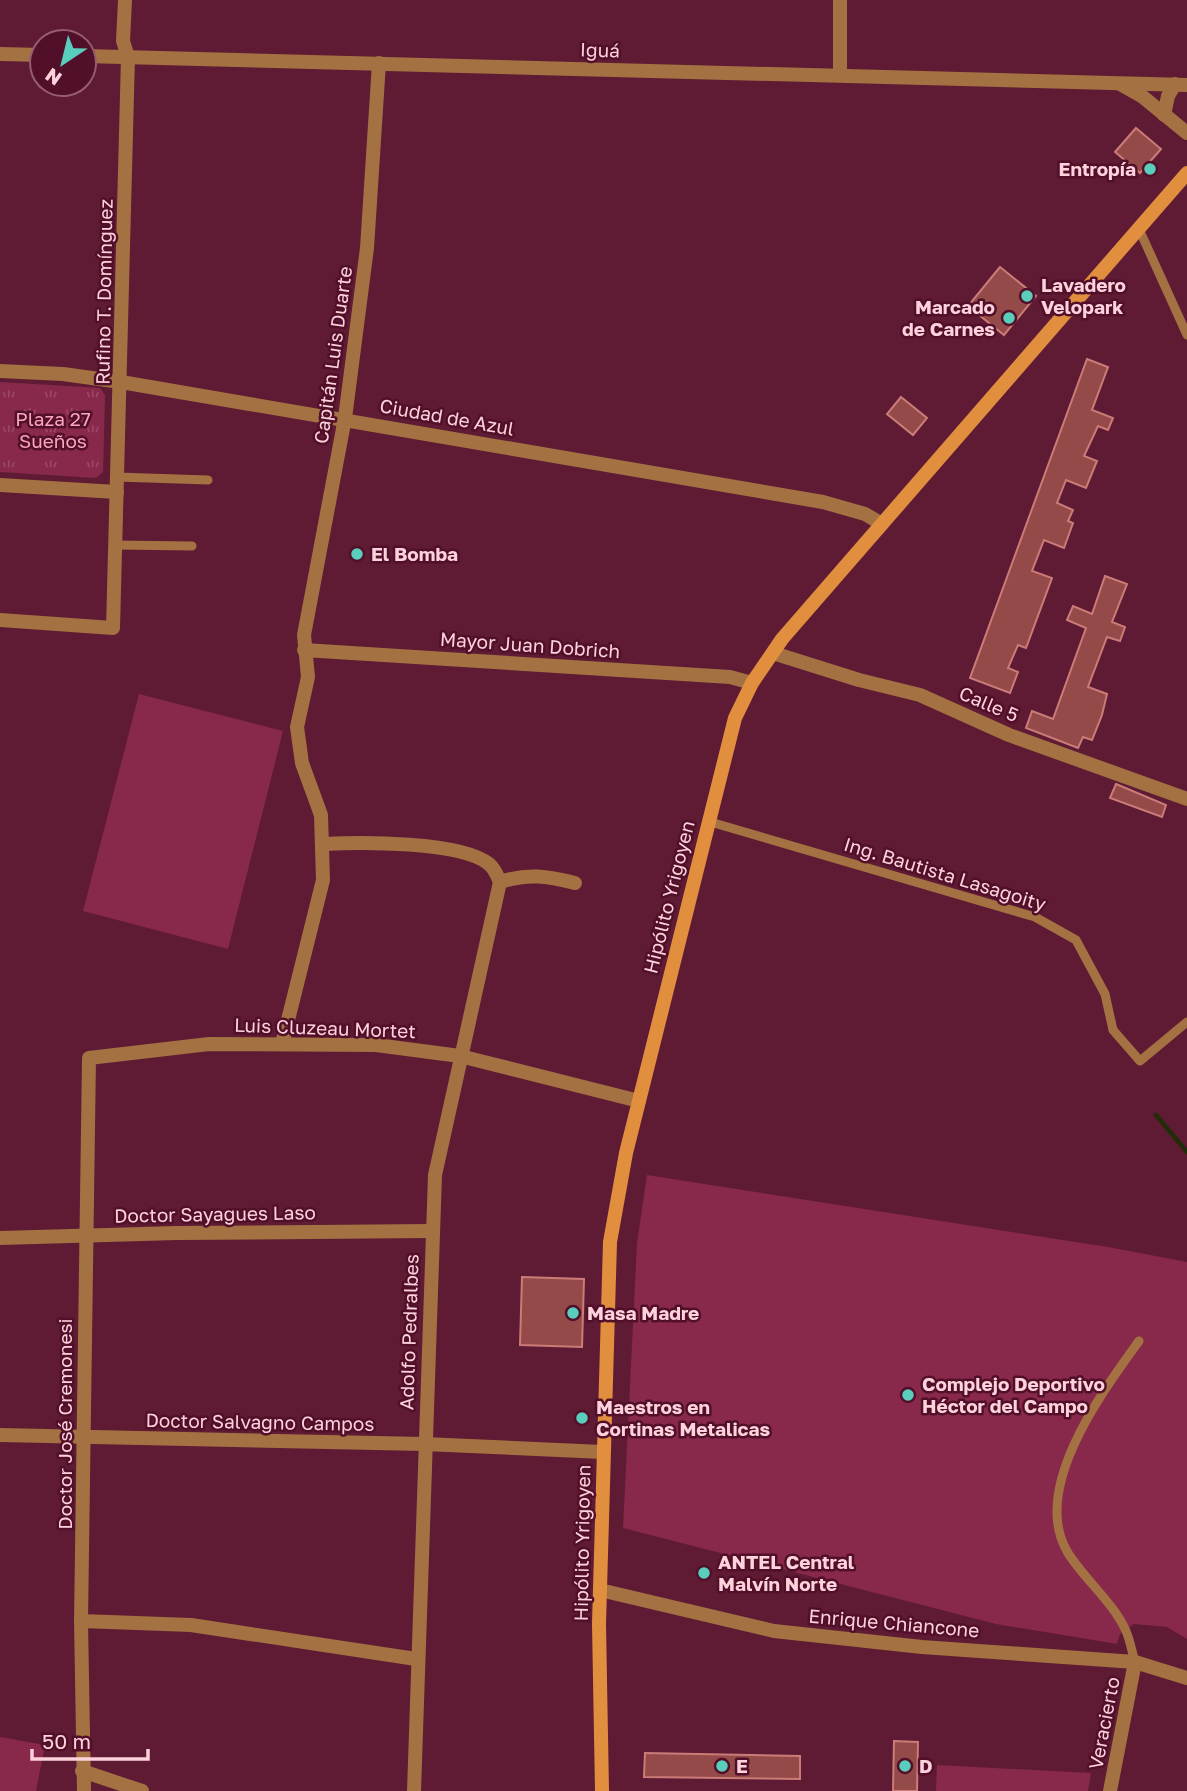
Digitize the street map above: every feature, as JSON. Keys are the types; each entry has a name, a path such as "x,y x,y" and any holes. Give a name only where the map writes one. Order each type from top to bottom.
{"street":[{"name":"Rufino T. Domínguez","path":"0,620 113,628 128,57 123,41 125,0"},
{"path":"840,0 840,75"},
{"path":"0,54 28,55"},
{"name":"Iguá","path":"98,56 1181,85"},
{"name":"Capitán Luis Duarte","path":"282,1044 323,880 321,815 298,745 299,710 308,677 304,635 345,418 367,247 379,63"},
{"name":"Iguá","path":"1116,82 1143,97 1187,134"},
{"path":"1164,115 1168,96 1181,85"},
{"name":"Hipólito Yrigoyen","path":"602,1791 600,1590 610,1242 620,1180 729,733 752,683 773,653 1187,173"},
{"name":"Ciudad de Azul","path":"0,371 62,374 121,382 345,418 823,502 865,514 882,524"},
{"path":"0,485 117,485"},
{"name":"Mayor Juan Dobrich","path":"304,650 730,677 752,683"},
{"name":"Calle 5","path":"773,653 859,680 920,695 1009,734 1187,799"},
{"path":"323,844 377,842 439,849 488,863 500,882 533,874 575,883"},
{"name":"Adolfo Pedralbes","path":"414,1791 431,1231 439,1148 500,882"},
{"name":"Luis Cluzeau Mortet","path":"89,1058 209,1044 376,1045 460,1056 639,1101"},
{"name":"Doctor José Cremonesi","path":"84,1791 82,1621 89,1058"},
{"name":"Doctor Sayagues Laso","path":"0,1238 431,1231"},
{"name":"Doctor Salvagno Campos","path":"0,1435 424,1444 603,1452"},
{"name":"Enrique Chiancone","path":"600,1590 774,1631 922,1647 1135,1662 1187,1678"},
{"path":"82,1621 191,1625 416,1659"},
{"name":"Veracierto","path":"1110,1791 1135,1662"},
{"path":"82,1771 142,1791"}],"lane":[{"path":"1139,229 1187,335"},
{"path":"117,485 208,480"},
{"path":"116,545 192,547"},
{"name":"Ing. Bautista Lasagoity","path":"707,821 1035,917 1076,940 1105,994 1114,1030 1140,1061 1187,1022"},
{"path":"1135,1662 1126,1630 1068,1552 1059,1522 1058,1504 1068,1459 1100,1395 1139,1341"}],"green space":[{"name":"Plaza 27 Sueños","path":"0,382 100,388 105,395 103,472 96,478 0,472"},
{"path":"139,694 283,731 228,949 83,911"},
{"name":"Complejo Deportivo Héctor del Campo","path":"647,1175 1108,1247 1187,1262 1187,1639 1167,1627 1134,1624 1120,1634 1117,1644 996,1624 623,1528 637,1243"},
{"path":"0,1737 45,1745 36,1791 0,1791"},
{"path":"937,1765 1091,1773 1088,1791 936,1791"}],"building":[{"path":"1136,128 1161,149 1140,173 1115,152"},
{"path":"1000,267 1036,296 1004,335 968,306"},
{"path":"1087,359 1108,367 1092,410 1113,418 1108,430 1098,426 1084,456 1097,461 1086,488 1066,480 1057,503 1073,510 1068,521 1073,523 1064,548 1044,540 1032,571 1052,578 1026,648 1018,645 1008,668 1018,672 1010,693 970,678"},
{"path":"901,397 927,418 913,435 887,414"},
{"path":"1105,576 1127,584 1112,622 1125,627 1120,641 1107,637 1088,687 1107,694 1102,715 1092,740 1083,737 1078,748 1026,728 1032,711 1053,719 1086,628 1067,620 1073,606 1092,614"},
{"path":"1116,784 1166,805 1162,817 1110,798"},
{"path":"522,1277 584,1279 582,1347 520,1345"},
{"name":"D","path":"894,1741 918,1742 917,1791 893,1791"},
{"name":"E","path":"645,1753 800,1756 800,1779 644,1777"}],"waterway":[{"path":"1156,1115 1187,1152"}],"place":[{"name":"Entropía","path":"1150,169"},
{"name":"Lavadero Velopark","path":"1027,296"},
{"name":"Marcado de Carnes","path":"1009,318"},
{"name":"El Bomba","path":"357,554"},
{"name":"Masa Madre","path":"573,1313"},
{"name":"Complejo Deportivo Héctor del Campo","path":"908,1395"},
{"name":"Maestros en Cortinas Metalicas","path":"582,1418"},
{"name":"ANTEL Central Malvín Norte","path":"704,1573"},
{"name":"E","path":"722,1766"},
{"name":"D","path":"905,1766"}]}
